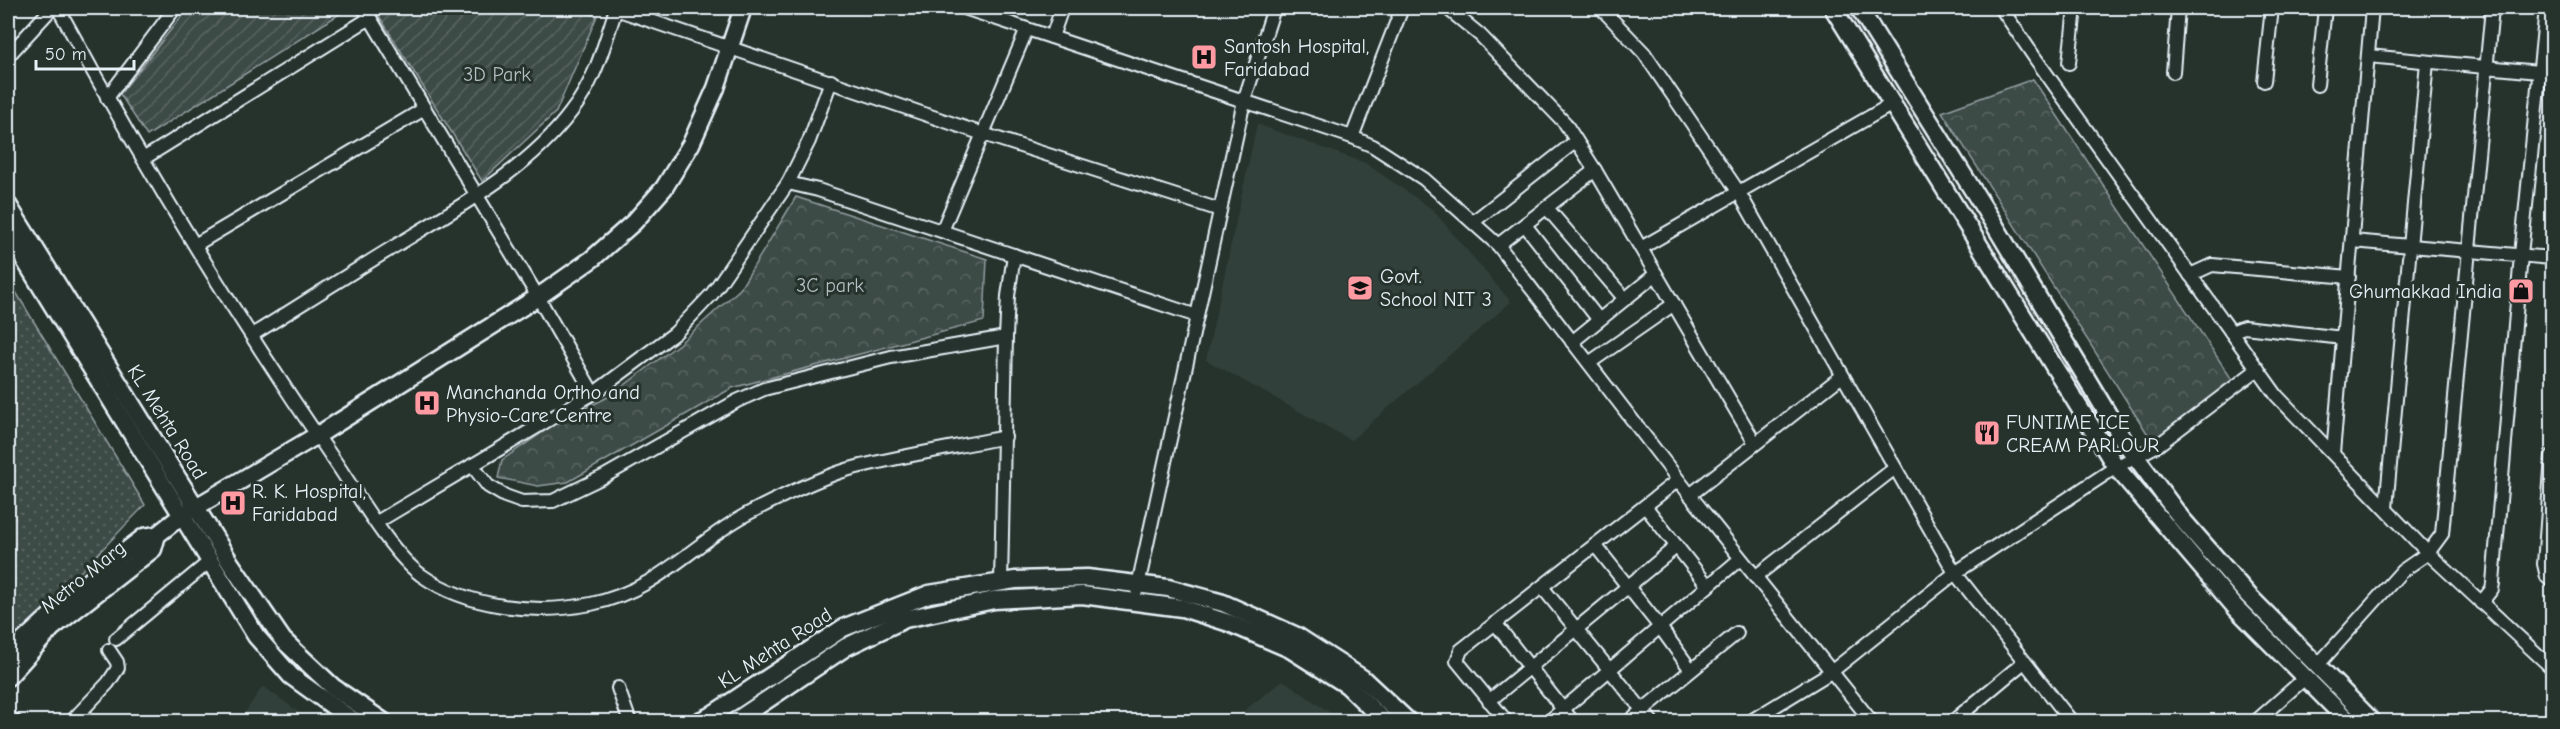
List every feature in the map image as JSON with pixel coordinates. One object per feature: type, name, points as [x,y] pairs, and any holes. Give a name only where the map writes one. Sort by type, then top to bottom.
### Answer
[{"type":"street","points":[[8,56],[52,8]]},
{"type":"street","points":[[58,8],[142,159],[317,436],[397,553],[409,565],[445,588],[470,597],[524,608],[544,609],[581,605],[619,596],[667,572],[736,520],[839,473],[1005,437]]},
{"type":"street","points":[[107,98],[175,8]]},
{"type":"street","points":[[252,335],[476,196],[535,152],[572,112],[596,69],[614,8],[983,134],[1220,210]]},
{"type":"street","name":"Metro Marg","points":[[8,658],[70,597],[144,537],[157,535],[188,511],[317,436],[538,297],[592,259],[634,222],[664,188],[691,144],[717,88],[743,8]]},
{"type":"street","points":[[964,8],[1352,137],[1373,146],[1424,179],[1498,245],[1678,480],[1872,722]]},
{"type":"street","points":[[1052,37],[1062,8]]},
{"type":"street","points":[[1134,602],[1244,101],[1274,8]]},
{"type":"street","points":[[1352,137],[1402,8]]},
{"type":"street","points":[[1448,8],[1480,34],[1565,123],[1595,170],[1755,443]]},
{"type":"street","points":[[1601,8],[1644,53],[1738,191],[1955,573],[2072,722]]},
{"type":"street","points":[[1833,8],[1894,103],[2116,467],[2236,608],[2349,722]]},
{"type":"street","points":[[1859,8],[2134,456],[2181,518],[2250,596],[2373,722]]},
{"type":"street","points":[[2001,8],[2277,396],[2428,553],[2553,668]]},
{"type":"street","points":[[2069,63],[2074,8]]},
{"type":"street","points":[[2173,72],[2178,8]]},
{"type":"street","points":[[2264,81],[2272,8]]},
{"type":"street","points":[[2317,85],[2325,8]]},
{"type":"street","points":[[2333,453],[2373,8]]},
{"type":"street","points":[[2318,666],[2402,571],[2428,553],[2439,540],[2445,523],[2468,251],[2492,8]]},
{"type":"street","points":[[2481,603],[2492,589],[2493,583],[2521,255],[2546,8]]},
{"type":"street","points":[[142,159],[367,13],[538,297],[593,393]]},
{"type":"street","points":[[942,231],[1027,28]]},
{"type":"street","points":[[2368,56],[2539,72]]},
{"type":"street","points":[[2386,508],[2427,62]]},
{"type":"street","points":[[377,522],[593,393],[657,348],[708,298],[788,183],[809,141],[831,81]]},
{"type":"street","points":[[1641,248],[1894,103]]},
{"type":"street","points":[[195,246],[424,109]]},
{"type":"street","points":[[1473,222],[1576,141]]},
{"type":"street","points":[[1498,245],[1595,170]]},
{"type":"street","points":[[788,183],[818,190],[1197,316]]},
{"type":"street","name":"KL Mehta Road","points":[[8,205],[188,511],[209,561],[256,636],[291,676],[356,722]]},
{"type":"street","points":[[1547,208],[1625,299]]},
{"type":"street","points":[[1525,225],[1599,320]]},
{"type":"street","name":"KL Mehta Road","points":[[8,233],[188,511],[231,564],[283,640],[333,687],[384,722]]},
{"type":"street","points":[[2352,241],[2553,258]]},
{"type":"street","points":[[1001,583],[1006,337],[1008,296],[1014,255]]},
{"type":"street","points":[[2190,275],[2212,265],[2349,277]]},
{"type":"street","points":[[1572,342],[1656,274]]},
{"type":"street","points":[[1589,363],[1674,304]]},
{"type":"street","points":[[2231,332],[2244,327],[2343,338]]},
{"type":"street","points":[[472,465],[488,486],[505,496],[522,502],[553,501],[593,482],[737,401],[764,389],[891,357],[1006,337]]},
{"type":"street","points":[[1749,722],[1831,672],[1955,573],[2116,467],[2158,445],[2258,369]]},
{"type":"street","points":[[1690,495],[1842,376]]},
{"type":"street","points":[[2553,456],[2544,564],[2547,577],[2553,581]]},
{"type":"street","points":[[1755,577],[1895,468]]},
{"type":"street","points":[[1507,722],[1456,661],[1461,650],[1678,480]]},
{"type":"street","points":[[1645,506],[1708,586]]},
{"type":"street","name":"Metro Marg","points":[[8,677],[52,628],[153,549],[157,535]]},
{"type":"street","points":[[1595,545],[1629,586],[1691,670]]},
{"type":"street","points":[[1489,701],[1677,546]]},
{"type":"street","points":[[1548,722],[1740,559]]},
{"type":"street","points":[[116,639],[209,561]]},
{"type":"street","name":"KL Mehta Road","points":[[697,722],[710,716],[843,628],[929,594],[1001,583],[1087,578],[1168,588],[1222,603],[1297,636],[1362,678],[1409,722]]},
{"type":"street","points":[[1542,587],[1652,722]]},
{"type":"street","name":"KL Mehta Road","points":[[734,722],[846,647],[905,619],[994,600],[1082,595],[1182,608],[1229,623],[1290,649],[1347,685],[1385,722]]},
{"type":"street","points":[[1495,623],[1573,722]]},
{"type":"street","points":[[1628,722],[1737,633]]},
{"type":"street","points":[[71,722],[108,683],[118,668],[109,650]]},
{"type":"street","points":[[1952,722],[2024,662]]},
{"type":"street","points":[[2255,722],[2305,678]]},
{"type":"street","points":[[618,688],[630,722]]},
{"type":"street","points":[[8,716],[16,722]]},
{"type":"shaded area","name":"Govt. School NIT 3","points":[[1257,124],[1365,163],[1432,209],[1511,302],[1351,440],[1206,360]]},
{"type":"shaded area","points":[[1283,680],[1342,721],[1231,721]]},
{"type":"shaded area","points":[[263,686],[311,721],[239,721]]},
{"type":"green space","points":[[188,8],[349,8],[147,136],[120,94]]},
{"type":"green space","name":"3D Park","points":[[374,8],[571,8],[597,16],[556,112],[482,181]]},
{"type":"green space","points":[[2033,79],[2235,384],[2154,444],[1942,112]]},
{"type":"green space","name":"3C park","points":[[796,197],[987,259],[984,321],[732,388],[568,482],[538,486],[498,478],[502,460],[558,422],[610,396],[679,344],[740,289]]},
{"type":"green space","points":[[8,279],[145,505],[8,647]]},
{"type":"place","name":"Santosh Hospital, Faridabad","points":[[1204,57]]},
{"type":"place","name":"Govt. School NIT 3","points":[[1360,288]]},
{"type":"place","name":"Ghumakkad India","points":[[2521,291]]},
{"type":"place","name":"Manchanda Ortho and Physio-Care Centre","points":[[427,403]]},
{"type":"place","name":"FUNTIME ICE CREAM PARLOUR","points":[[1987,433]]},
{"type":"place","name":"R. K. Hospital, Faridabad","points":[[233,503]]}]
